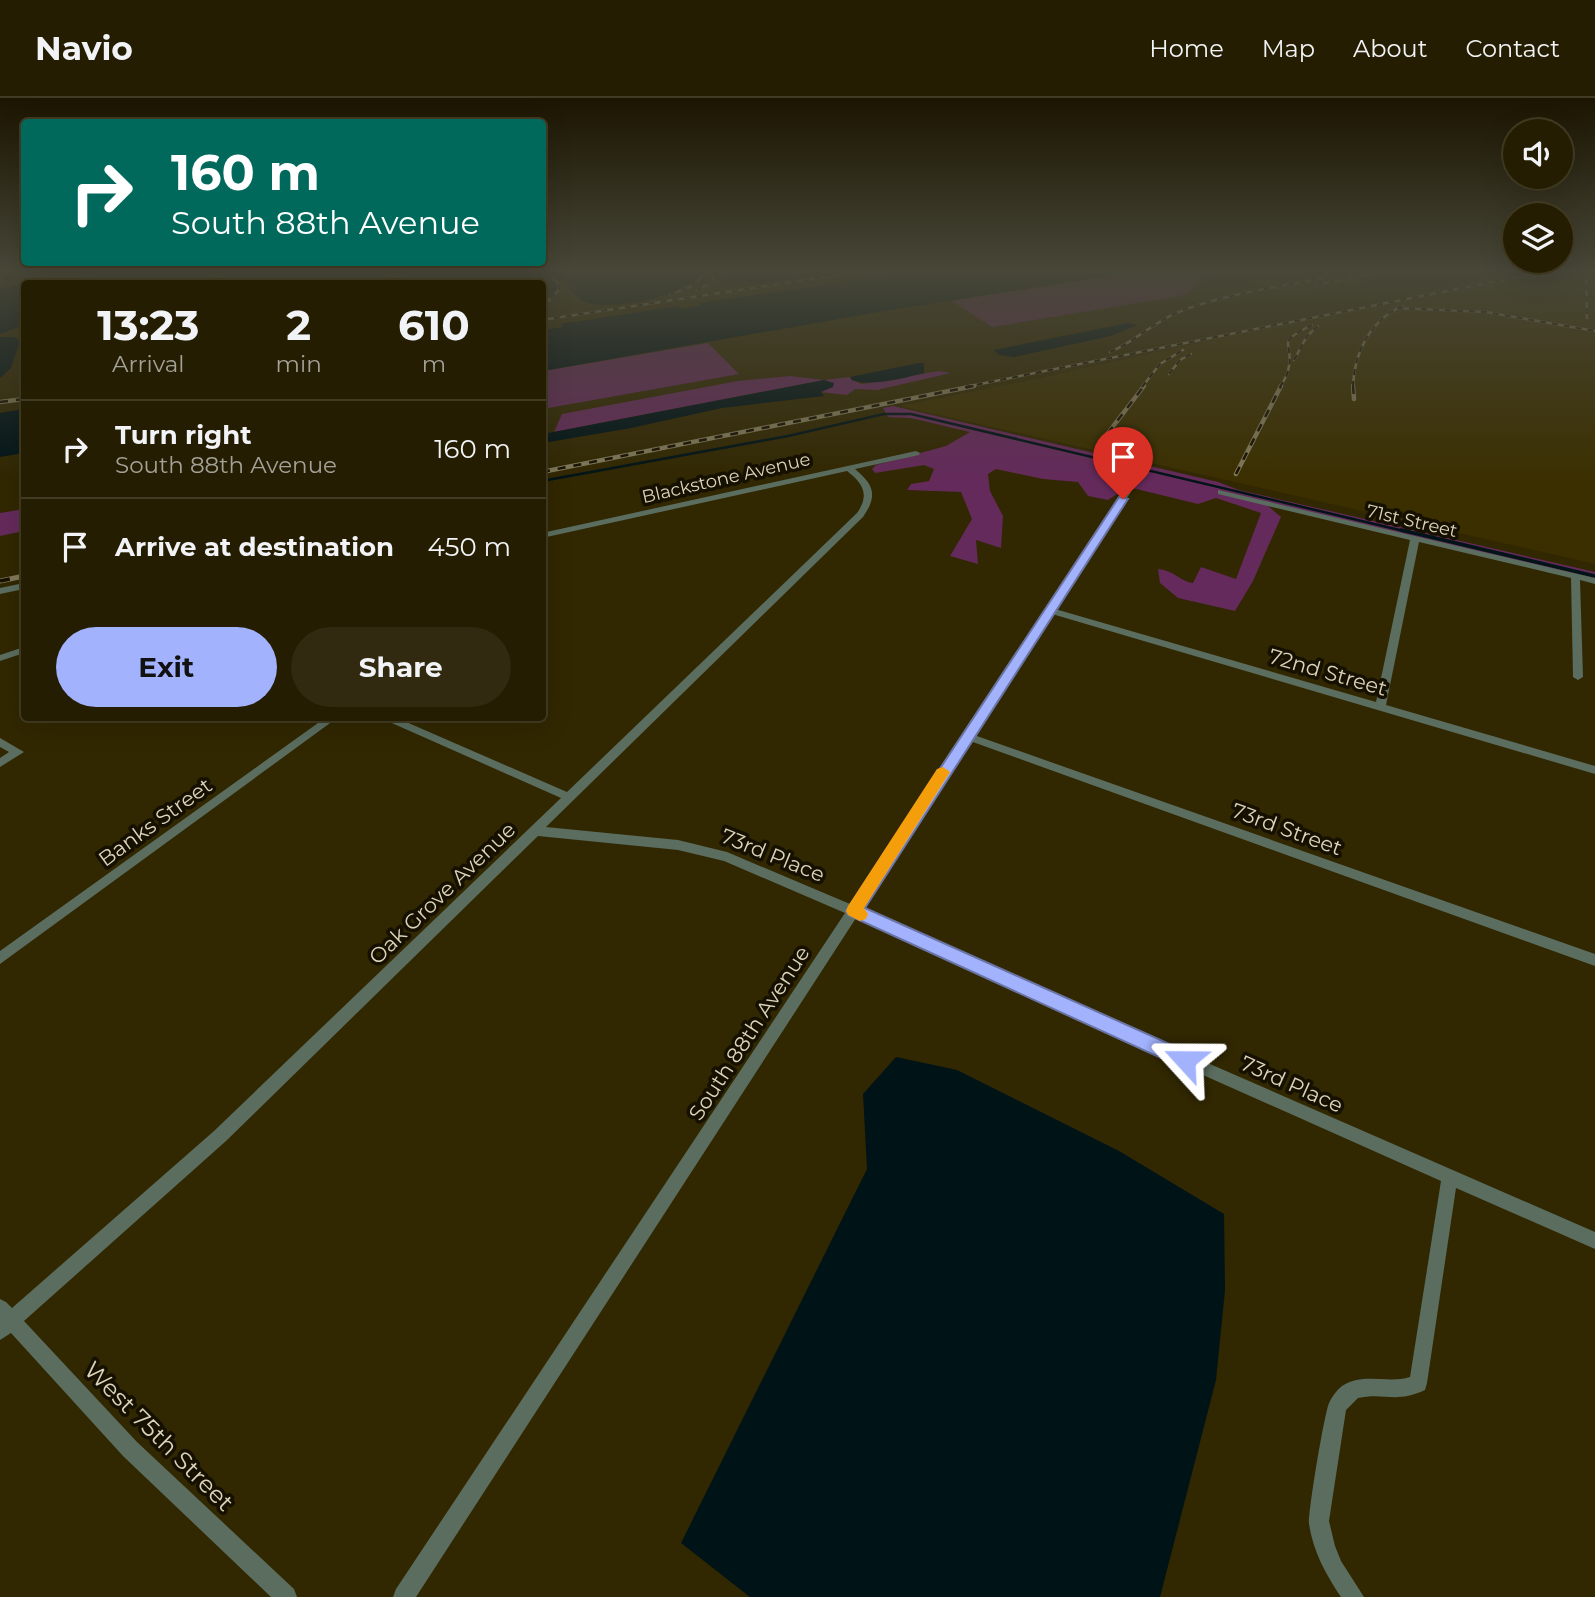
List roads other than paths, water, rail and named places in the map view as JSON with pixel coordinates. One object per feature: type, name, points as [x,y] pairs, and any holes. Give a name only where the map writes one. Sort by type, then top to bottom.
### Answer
[{"type":"street","name":"Blackstone Avenue","points":[[546,535],[916,453]]},
{"type":"street","name":"Oak Grove Avenue","points":[[4,1320],[220,1136],[864,510],[870,497],[868,486],[849,468]]},
{"type":"street","name":"South 88th Avenue","points":[[404,1597],[1127,492]]},
{"type":"street","name":"71st Street","points":[[1221,492],[1595,581]]},
{"type":"street","points":[[1380,707],[1415,538]]},
{"type":"street","points":[[1576,577],[1578,677]]},
{"type":"street","points":[[0,591],[21,587]]},
{"type":"street","name":"72nd Street","points":[[1051,611],[1595,770]]},
{"type":"street","points":[[0,658],[21,651]]},
{"type":"street","name":"Banks Street","points":[[0,958],[328,721]]},
{"type":"street","points":[[396,721],[569,797]]},
{"type":"street","name":"73rd Street","points":[[966,736],[1595,960]]},
{"type":"street","points":[[0,742],[18,752],[0,763]]},
{"type":"street","name":"73rd Place","points":[[536,831],[705,850],[854,911],[1595,1241]]},
{"type":"street","points":[[1353,1597],[1334,1568],[1325,1547],[1319,1521],[1337,1406],[1347,1394],[1360,1388],[1410,1388],[1418,1383],[1450,1177]]},
{"type":"street","name":"West 75th Street","points":[[4,1320],[130,1449],[286,1597]]},
{"type":"waterway","points":[[546,480],[788,436],[884,414],[911,414],[1408,532]]},
{"type":"waterway","points":[[1401,530],[1595,576]]},
{"type":"railway","points":[[1110,352],[1129,342]]},
{"type":"railway","points":[[965,387],[1191,342]]},
{"type":"railway","points":[[1280,387],[1290,361],[1289,342]]},
{"type":"railway","points":[[1294,360],[1304,342]]},
{"type":"railway","points":[[1353,386],[1357,362],[1365,342]]},
{"type":"railway","points":[[1142,387],[1160,364],[1183,350]]},
{"type":"railway","points":[[1169,374],[1180,360],[1191,354]]},
{"type":"railway","points":[[546,471],[974,386]]},
{"type":"railway","points":[[1098,446],[1144,386]]},
{"type":"railway","points":[[1236,474],[1281,386]]},
{"type":"railway","points":[[1353,386],[1354,399]]},
{"type":"railway","points":[[0,402],[21,399]]},
{"type":"railway","points":[[0,581],[21,577]]}]
